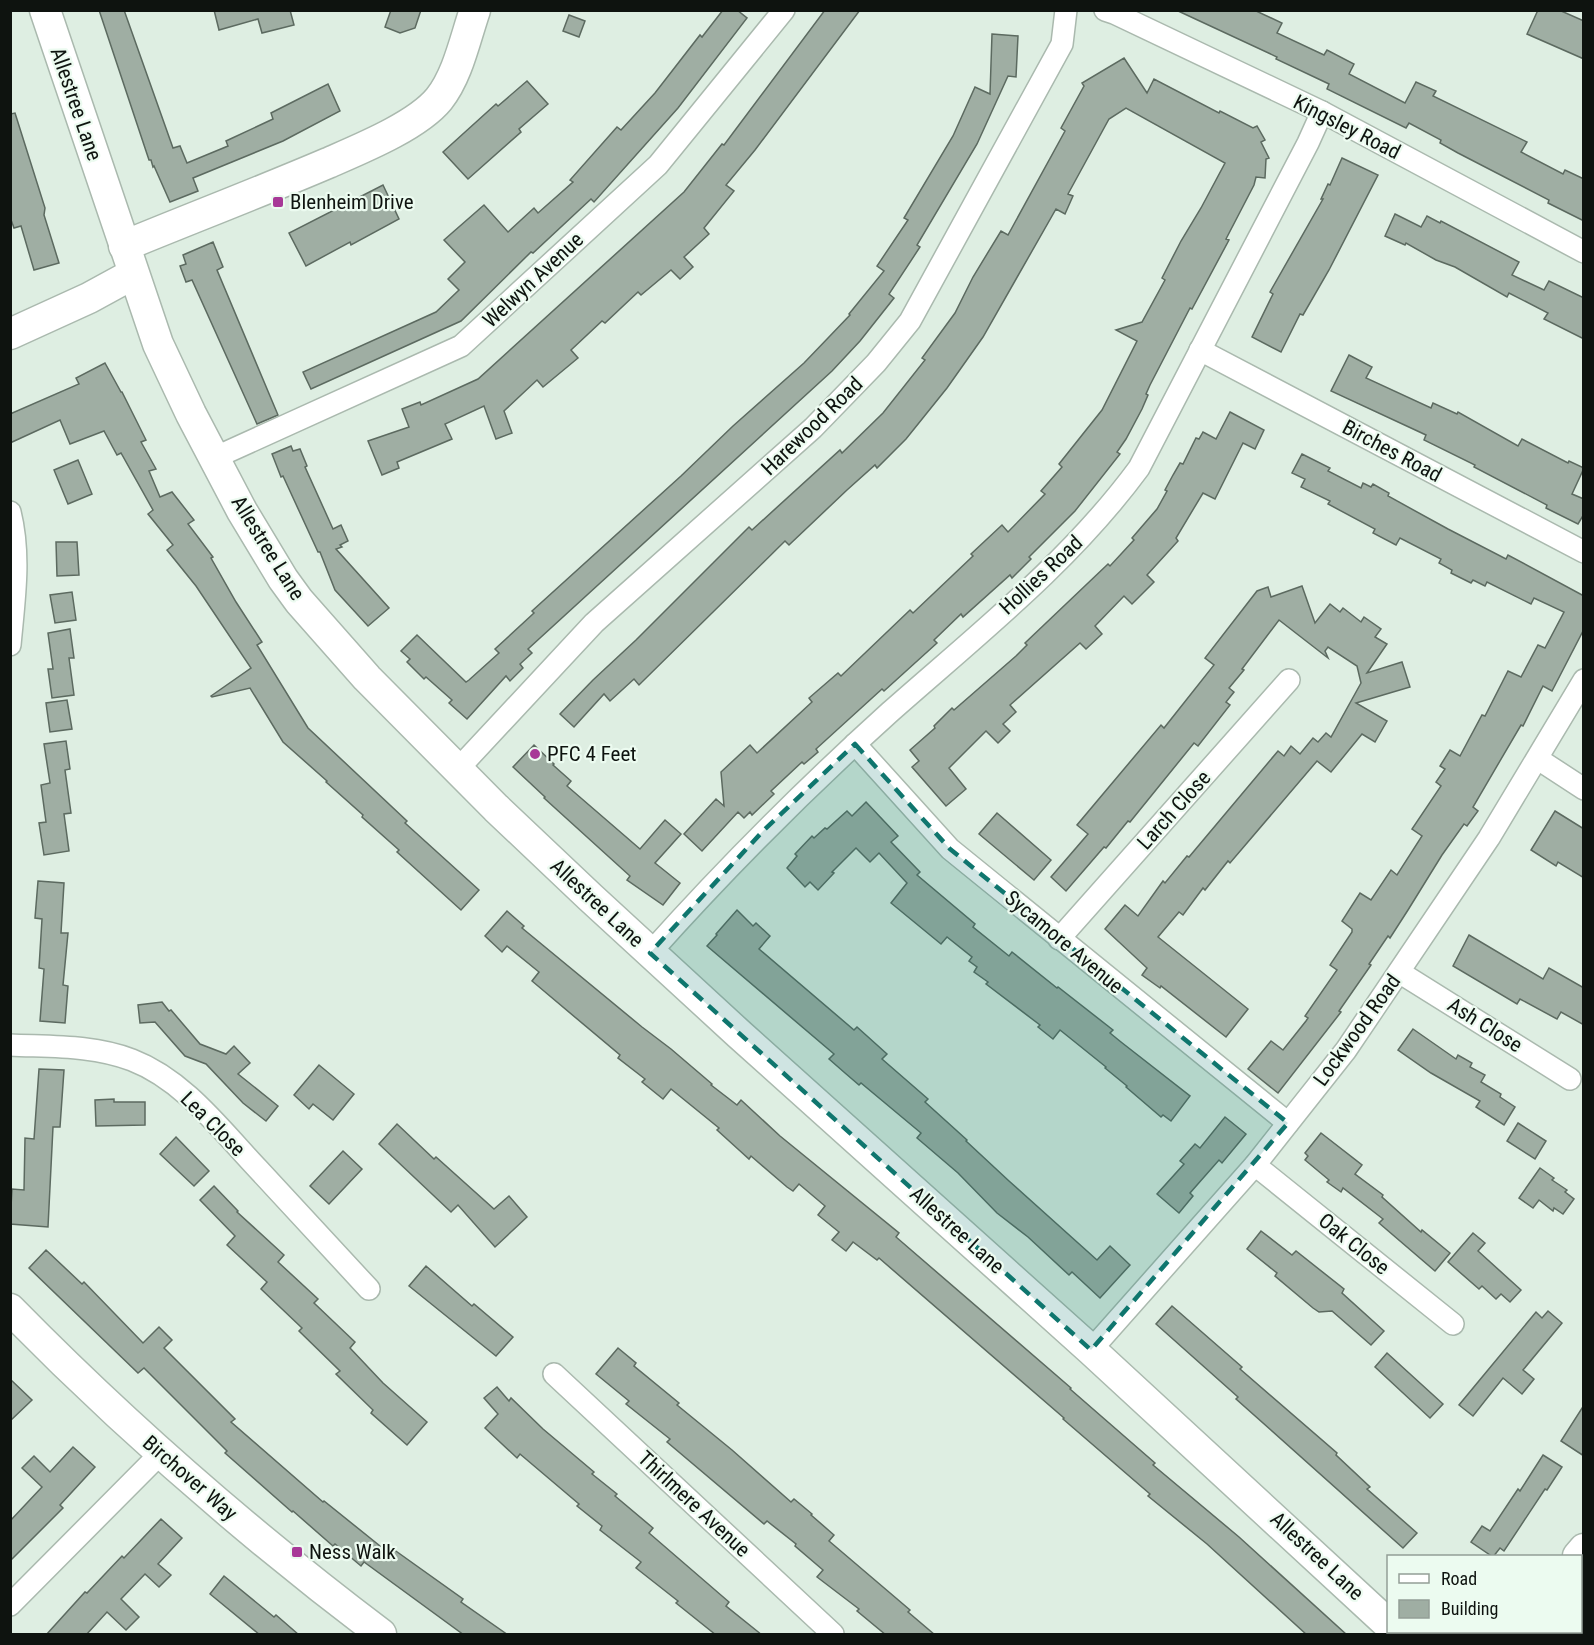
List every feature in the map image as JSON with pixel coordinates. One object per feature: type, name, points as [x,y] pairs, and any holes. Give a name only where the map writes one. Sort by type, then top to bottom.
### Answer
[{"type":"street","name":"Allestree Lane","points":[[45,10],[158,344],[190,414],[248,520],[283,579],[299,601],[367,678],[496,808],[650,953],[1091,1350],[1387,1622]]},
{"type":"street","points":[[124,246],[360,149],[417,117],[437,101],[447,88],[475,10]]},
{"type":"street","name":"Welwyn Avenue","points":[[214,458],[461,346],[658,165],[784,10]]},
{"type":"street","name":"Harewood Road","points":[[458,769],[594,623],[813,428],[876,363],[910,321],[1062,44],[1066,10]]},
{"type":"street","name":"Kingsley Road","points":[[1106,10],[1322,112],[1584,252]]},
{"type":"street","name":"Hollies Road","points":[[650,953],[763,831],[855,744],[1038,580],[1088,531],[1117,498],[1139,468],[1322,112]]},
{"type":"street","points":[[10,334],[88,298],[133,274]]},
{"type":"street","name":"Birches Road","points":[[1200,350],[1584,552]]},
{"type":"street","points":[[10,512],[16,534],[10,645]]},
{"type":"street","name":"Larch Close","points":[[1059,939],[1289,680]]},
{"type":"street","name":"Lockwood Road","points":[[1091,1350],[1255,1165],[1346,1050],[1489,838],[1584,680]]},
{"type":"street","name":"Sycamore Avenue","points":[[855,744],[950,849],[1288,1123]]},
{"type":"street","points":[[1538,759],[1584,789]]},
{"type":"street","name":"Ash Close","points":[[1399,972],[1570,1079]]},
{"type":"street","name":"Lea Close","points":[[10,1045],[78,1048],[106,1053],[133,1060],[165,1078],[218,1125],[369,1289]]},
{"type":"street","name":"Oak Close","points":[[1255,1165],[1453,1323]]},
{"type":"street","name":"Birchover Way","points":[[10,1309],[104,1402],[161,1453],[305,1577],[381,1635]]},
{"type":"street","name":"Thirlmere Avenue","points":[[554,1374],[833,1635]]},
{"type":"street","points":[[10,1605],[161,1453]]},
{"type":"highlighted area","points":[[855,744],[950,849],[1288,1123],[1091,1350],[650,953],[763,831]]},
{"type":"building","points":[[99,10],[124,10],[173,148],[180,146],[187,163],[228,146],[226,141],[273,119],[271,113],[328,84],[340,111],[283,141],[193,178],[198,191],[170,202],[149,160]]},
{"type":"building","points":[[214,10],[290,10],[294,25],[262,33],[258,19],[219,30]]},
{"type":"building","points":[[391,10],[421,10],[415,28],[400,33],[385,27]]},
{"type":"building","points":[[723,10],[737,10],[747,18],[678,108],[594,202],[591,199],[533,253],[531,252],[461,321],[311,389],[303,372],[436,312],[459,290],[448,279],[465,262],[444,240],[484,205],[508,232],[534,208],[538,213],[573,182],[570,180],[617,127],[621,130],[655,93],[700,35],[702,37]]},
{"type":"building","points":[[825,10],[860,10],[726,185],[734,191],[704,228],[709,234],[684,257],[693,267],[680,279],[671,270],[641,295],[638,292],[605,323],[602,321],[571,350],[578,358],[543,387],[537,380],[504,411],[512,433],[496,439],[484,406],[445,424],[452,439],[397,462],[399,468],[382,475],[368,441],[409,427],[402,409],[420,402],[421,405],[478,379],[684,192],[722,144],[724,145]]},
{"type":"building","points":[[1176,10],[1254,10],[1282,23],[1277,33],[1324,55],[1327,50],[1354,64],[1349,74],[1405,103],[1416,82],[1436,91],[1433,96],[1527,142],[1521,152],[1563,174],[1565,170],[1584,179],[1584,221],[1440,143],[1441,140],[1409,123],[1406,128],[1327,89],[1329,84],[1276,59],[1277,57]]},
{"type":"building","points":[[1538,10],[1559,10],[1584,21],[1584,59],[1527,34]]},
{"type":"building","points":[[569,15],[585,21],[579,37],[563,31]]},
{"type":"building","points":[[992,34],[1018,36],[1016,77],[1008,76],[977,144],[917,245],[920,247],[889,294],[894,298],[860,341],[832,371],[528,649],[532,653],[520,664],[523,668],[510,681],[506,676],[467,719],[449,703],[452,700],[426,677],[424,679],[407,662],[410,659],[401,651],[417,635],[466,682],[469,680],[499,653],[495,649],[534,613],[532,611],[804,363],[828,338],[850,315],[884,271],[877,266],[908,220],[904,218],[953,136],[975,87],[990,94]]},
{"type":"building","points":[[1124,58],[1147,93],[1154,79],[1219,113],[1220,111],[1253,128],[1257,126],[1265,140],[1261,142],[1269,158],[1266,159],[1265,178],[1256,177],[1226,239],[1229,240],[1192,309],[1190,308],[1150,385],[1142,409],[1117,452],[1120,454],[1075,511],[1029,557],[1031,559],[1012,578],[1010,575],[963,617],[961,614],[934,640],[937,643],[816,749],[818,752],[804,764],[802,762],[771,791],[774,794],[752,815],[750,812],[744,818],[738,812],[702,851],[684,834],[716,799],[724,806],[721,772],[750,745],[757,753],[812,702],[809,698],[838,673],[841,676],[910,610],[913,613],[1002,525],[1008,532],[1045,494],[1041,491],[1062,467],[1059,464],[1102,410],[1137,341],[1116,330],[1142,322],[1165,280],[1162,278],[1181,241],[1225,163],[1126,108],[1109,119],[1068,194],[1073,196],[1065,214],[1056,209],[983,337],[947,388],[906,439],[877,468],[875,465],[789,545],[785,541],[639,685],[634,679],[610,701],[604,694],[574,727],[560,714],[749,527],[752,530],[840,450],[842,453],[883,413],[925,360],[922,358],[955,313],[973,277],[1001,231],[1008,235],[1065,131],[1061,128],[1084,86],[1082,83]]},
{"type":"building","points":[[527,81],[548,104],[519,129],[521,132],[468,179],[443,152],[496,104],[498,106]]},
{"type":"building","points":[[15,113],[45,208],[44,215],[59,263],[34,270],[21,226],[14,228],[10,217],[10,114]]},
{"type":"building","points":[[1342,158],[1378,175],[1329,270],[1303,315],[1300,314],[1281,352],[1252,337],[1273,294],[1270,292],[1323,199],[1321,199]]},
{"type":"building","points":[[383,185],[399,219],[306,266],[289,233]]},
{"type":"building","points":[[1395,214],[1421,227],[1427,216],[1440,223],[1441,221],[1519,262],[1512,275],[1544,290],[1549,281],[1584,298],[1584,339],[1544,319],[1548,313],[1509,293],[1507,297],[1455,267],[1436,260],[1406,243],[1405,245],[1385,236]]},
{"type":"building","points":[[213,242],[223,267],[217,270],[278,415],[257,424],[192,280],[186,282],[180,266],[186,264],[183,255]]},
{"type":"building","points":[[1349,355],[1372,367],[1366,378],[1431,408],[1433,403],[1457,414],[1458,412],[1518,446],[1522,439],[1568,463],[1569,461],[1584,468],[1572,494],[1584,499],[1584,514],[1578,524],[1474,467],[1475,465],[1424,440],[1426,435],[1331,391]]},
{"type":"building","points":[[105,363],[146,440],[141,442],[156,469],[149,471],[160,497],[172,492],[194,520],[188,524],[213,557],[211,558],[236,602],[262,642],[257,645],[308,728],[407,821],[405,823],[479,890],[461,910],[397,852],[399,850],[327,781],[283,742],[250,688],[211,696],[251,668],[196,586],[167,550],[173,545],[148,514],[153,510],[121,453],[117,455],[104,431],[70,444],[60,420],[10,443],[10,414],[79,384],[76,378]]},
{"type":"building","points":[[1230,412],[1264,430],[1255,449],[1243,443],[1215,499],[1203,493],[1176,538],[1178,541],[1147,575],[1154,582],[1132,604],[1124,596],[1095,626],[1102,634],[1086,649],[1080,643],[1010,705],[1016,712],[1003,724],[1010,731],[998,743],[986,731],[949,768],[966,789],[946,806],[912,767],[919,761],[910,750],[935,728],[934,726],[952,708],[954,710],[1016,656],[1027,645],[1025,643],[1108,564],[1110,566],[1134,540],[1132,538],[1157,509],[1173,475],[1180,463],[1183,464],[1196,438],[1199,439],[1203,432],[1216,439]]},
{"type":"building","points":[[291,446],[293,451],[300,449],[307,466],[305,467],[333,529],[341,525],[348,541],[336,549],[389,608],[368,626],[335,590],[320,552],[283,476],[281,477],[272,454]]},
{"type":"building","points":[[1302,454],[1330,468],[1328,471],[1361,488],[1363,483],[1371,487],[1373,484],[1389,493],[1388,496],[1448,529],[1506,559],[1508,555],[1584,596],[1584,629],[1552,691],[1543,686],[1523,726],[1521,725],[1473,807],[1478,811],[1467,826],[1464,824],[1442,855],[1390,938],[1388,936],[1369,964],[1371,965],[1339,1011],[1341,1012],[1278,1093],[1248,1069],[1271,1041],[1283,1050],[1306,1021],[1308,1018],[1305,1016],[1337,970],[1330,965],[1352,932],[1352,929],[1342,921],[1360,893],[1371,900],[1391,870],[1397,875],[1422,836],[1412,829],[1441,786],[1436,782],[1445,769],[1440,766],[1450,750],[1460,756],[1482,715],[1485,716],[1508,671],[1521,677],[1538,645],[1545,648],[1564,612],[1534,598],[1531,604],[1487,582],[1485,586],[1473,580],[1471,583],[1451,573],[1452,570],[1439,563],[1441,559],[1400,538],[1396,545],[1373,533],[1375,529],[1328,504],[1330,501],[1301,487],[1305,479],[1292,473]]},
{"type":"building","points":[[78,460],[92,494],[68,504],[54,470]]},
{"type":"building","points":[[56,542],[77,542],[79,575],[57,576]]},
{"type":"building","points":[[1302,586],[1315,623],[1330,604],[1340,612],[1343,608],[1361,622],[1364,617],[1381,629],[1375,637],[1387,644],[1367,673],[1402,662],[1410,687],[1356,703],[1387,721],[1375,742],[1362,734],[1331,772],[1317,761],[1230,863],[1228,861],[1205,890],[1203,888],[1183,915],[1179,912],[1158,937],[1248,1009],[1226,1037],[1161,986],[1160,988],[1142,975],[1147,968],[1105,929],[1125,905],[1138,916],[1163,881],[1165,883],[1187,856],[1189,857],[1278,751],[1284,756],[1291,746],[1300,754],[1313,738],[1318,742],[1326,733],[1331,737],[1361,683],[1357,666],[1328,647],[1325,651],[1328,658],[1279,620],[1229,688],[1234,692],[1226,702],[1230,705],[1198,746],[1194,743],[1130,822],[1128,821],[1066,891],[1051,877],[1088,834],[1077,825],[1161,725],[1164,728],[1214,665],[1205,658],[1257,591],[1268,587],[1271,597]]},
{"type":"building","points":[[72,592],[76,620],[55,623],[50,595]]},
{"type":"building","points":[[70,629],[74,658],[69,658],[74,695],[52,698],[48,669],[53,669],[48,633]]},
{"type":"building","points":[[67,700],[72,729],[50,732],[46,703]]},
{"type":"building","points":[[66,741],[70,769],[65,770],[71,813],[64,814],[69,851],[44,855],[39,823],[46,822],[41,785],[50,783],[44,744]]},
{"type":"building","points":[[534,745],[571,781],[567,786],[640,849],[665,820],[681,834],[655,863],[680,883],[663,905],[627,880],[630,876],[513,767]]},
{"type":"building","points":[[866,802],[898,836],[891,842],[920,872],[917,875],[975,924],[973,927],[1009,956],[1012,952],[1058,987],[1113,1030],[1110,1033],[1190,1096],[1171,1121],[1163,1115],[1161,1117],[1106,1067],[1060,1030],[1053,1039],[1038,1027],[1040,1025],[986,984],[988,982],[974,972],[977,967],[969,961],[972,957],[947,937],[941,944],[891,903],[907,883],[879,853],[870,862],[856,848],[818,890],[810,882],[805,887],[787,868],[797,856],[795,854],[812,836],[814,838],[825,828],[827,829],[847,811],[852,816]]},
{"type":"building","points":[[1555,811],[1584,829],[1584,878],[1558,862],[1556,866],[1531,850]]},
{"type":"building","points":[[997,813],[1051,860],[1034,880],[979,834]]},
{"type":"building","points":[[38,881],[64,883],[61,933],[68,933],[63,985],[68,986],[65,1023],[40,1021],[44,969],[39,968],[42,919],[35,918]]},
{"type":"building","points":[[737,910],[753,926],[756,923],[770,936],[759,949],[854,1030],[857,1027],[887,1054],[882,1059],[928,1099],[925,1102],[1009,1181],[1097,1260],[1110,1246],[1130,1265],[1100,1298],[1072,1272],[1069,1275],[1028,1237],[997,1213],[958,1173],[917,1138],[921,1133],[861,1083],[859,1085],[845,1073],[829,1059],[834,1054],[707,946]]},
{"type":"building","points":[[507,911],[524,926],[522,928],[671,1049],[711,1085],[737,1105],[741,1100],[780,1136],[899,1233],[896,1237],[1071,1388],[1155,1463],[1153,1465],[1239,1537],[1347,1635],[1307,1635],[1207,1544],[1148,1496],[1150,1494],[1064,1418],[879,1258],[877,1260],[853,1242],[846,1251],[832,1240],[839,1232],[818,1215],[825,1206],[799,1184],[793,1191],[751,1156],[749,1159],[717,1130],[719,1128],[671,1089],[663,1099],[642,1082],[645,1079],[618,1058],[620,1055],[532,981],[539,972],[507,946],[502,952],[485,936]]},
{"type":"building","points":[[1469,935],[1543,979],[1549,968],[1584,988],[1584,1025],[1561,1012],[1557,1019],[1520,999],[1517,1004],[1453,966]]},
{"type":"building","points":[[162,1002],[200,1044],[226,1054],[234,1046],[250,1063],[238,1074],[278,1106],[266,1121],[243,1103],[206,1064],[185,1056],[155,1022],[140,1023],[138,1005]]},
{"type":"building","points":[[1413,1029],[1456,1059],[1458,1055],[1472,1063],[1470,1067],[1485,1075],[1481,1082],[1501,1094],[1500,1097],[1515,1107],[1504,1125],[1476,1107],[1480,1101],[1431,1073],[1398,1050]]},
{"type":"building","points":[[319,1065],[354,1094],[333,1120],[313,1104],[309,1109],[294,1095]]},
{"type":"building","points":[[39,1069],[64,1070],[60,1127],[53,1127],[48,1227],[10,1224],[12,1189],[24,1190],[25,1138],[34,1139]]},
{"type":"building","points":[[114,1099],[114,1102],[145,1102],[145,1125],[96,1126],[95,1100]]},
{"type":"building","points":[[1225,1117],[1246,1134],[1222,1163],[1219,1160],[1190,1193],[1193,1196],[1179,1213],[1157,1194],[1184,1164],[1180,1161],[1195,1144],[1200,1148]]},
{"type":"building","points":[[1518,1123],[1546,1141],[1535,1159],[1507,1141]]},
{"type":"building","points":[[397,1124],[434,1159],[436,1157],[494,1209],[509,1196],[527,1217],[495,1247],[458,1205],[451,1212],[379,1144]]},
{"type":"building","points":[[1321,1133],[1362,1165],[1355,1174],[1383,1195],[1382,1197],[1421,1232],[1422,1230],[1450,1253],[1435,1271],[1379,1223],[1383,1219],[1343,1188],[1341,1192],[1327,1182],[1329,1180],[1305,1160],[1308,1156],[1305,1153]]},
{"type":"building","points":[[176,1137],[209,1171],[194,1186],[160,1154]]},
{"type":"building","points":[[343,1151],[362,1169],[329,1204],[310,1186]]},
{"type":"building","points":[[1540,1168],[1554,1178],[1552,1180],[1567,1190],[1565,1192],[1574,1199],[1563,1214],[1554,1208],[1553,1211],[1539,1200],[1533,1208],[1519,1198]]},
{"type":"building","points":[[214,1186],[237,1212],[284,1255],[278,1262],[318,1299],[314,1303],[355,1342],[350,1348],[383,1383],[427,1422],[407,1445],[371,1413],[373,1410],[336,1374],[340,1371],[299,1331],[302,1328],[261,1289],[267,1282],[227,1245],[235,1236],[200,1200]]},
{"type":"building","points":[[1261,1231],[1292,1255],[1296,1251],[1344,1289],[1342,1293],[1384,1331],[1371,1345],[1332,1311],[1319,1312],[1313,1308],[1275,1276],[1277,1273],[1247,1249]]},
{"type":"building","points":[[1473,1233],[1485,1243],[1478,1251],[1521,1290],[1510,1302],[1501,1294],[1496,1299],[1482,1286],[1479,1289],[1448,1262]]},
{"type":"building","points":[[46,1250],[82,1284],[84,1282],[143,1343],[159,1327],[172,1340],[164,1348],[235,1419],[231,1422],[323,1502],[390,1554],[393,1549],[463,1599],[461,1602],[508,1635],[464,1635],[364,1562],[361,1566],[335,1544],[333,1546],[292,1512],[225,1453],[227,1451],[144,1368],[138,1373],[29,1268]]},
{"type":"building","points":[[426,1266],[472,1306],[474,1304],[513,1337],[496,1356],[409,1286]]},
{"type":"building","points":[[1172,1306],[1242,1367],[1240,1369],[1337,1453],[1336,1455],[1370,1487],[1367,1489],[1417,1533],[1403,1548],[1236,1399],[1238,1397],[1156,1324]]},
{"type":"building","points":[[1548,1311],[1562,1323],[1523,1370],[1534,1379],[1522,1394],[1503,1378],[1473,1416],[1459,1405],[1536,1312],[1542,1318]]},
{"type":"building","points":[[618,1348],[636,1363],[634,1366],[679,1403],[677,1405],[791,1502],[794,1499],[812,1514],[834,1535],[829,1541],[910,1610],[908,1612],[935,1635],[886,1635],[857,1611],[859,1609],[817,1577],[823,1570],[795,1546],[796,1544],[767,1521],[764,1524],[667,1442],[670,1439],[626,1404],[629,1401],[596,1374]]},
{"type":"building","points":[[1387,1353],[1443,1404],[1430,1418],[1375,1367]]},
{"type":"building","points":[[10,1379],[32,1400],[10,1421]]},
{"type":"building","points":[[497,1387],[509,1401],[511,1398],[543,1429],[594,1472],[592,1474],[617,1494],[615,1496],[653,1528],[649,1533],[729,1602],[726,1606],[762,1635],[716,1635],[636,1568],[641,1562],[600,1530],[602,1526],[577,1506],[579,1504],[520,1454],[517,1458],[485,1428],[498,1414],[484,1398]]},
{"type":"building","points":[[1584,1405],[1584,1456],[1561,1441]]},
{"type":"building","points":[[73,1447],[95,1467],[60,1505],[63,1508],[10,1561],[10,1521],[42,1487],[22,1468],[34,1456],[50,1472]]},
{"type":"building","points":[[1543,1455],[1562,1467],[1504,1551],[1500,1548],[1495,1555],[1490,1555],[1471,1542],[1482,1526],[1490,1531],[1518,1489],[1520,1491]]},
{"type":"building","points":[[161,1519],[182,1538],[158,1564],[171,1575],[159,1587],[145,1574],[121,1599],[139,1617],[126,1630],[107,1612],[86,1635],[46,1635],[85,1592],[87,1593],[122,1556],[124,1558]]},
{"type":"building","points":[[224,1576],[299,1635],[260,1635],[210,1594]]},
{"type":"place","name":"Blenheim Drive","points":[[278,202]]},
{"type":"place","name":"PFC 4 Feet","points":[[535,754]]},
{"type":"place","name":"Ness Walk","points":[[297,1552]]}]
